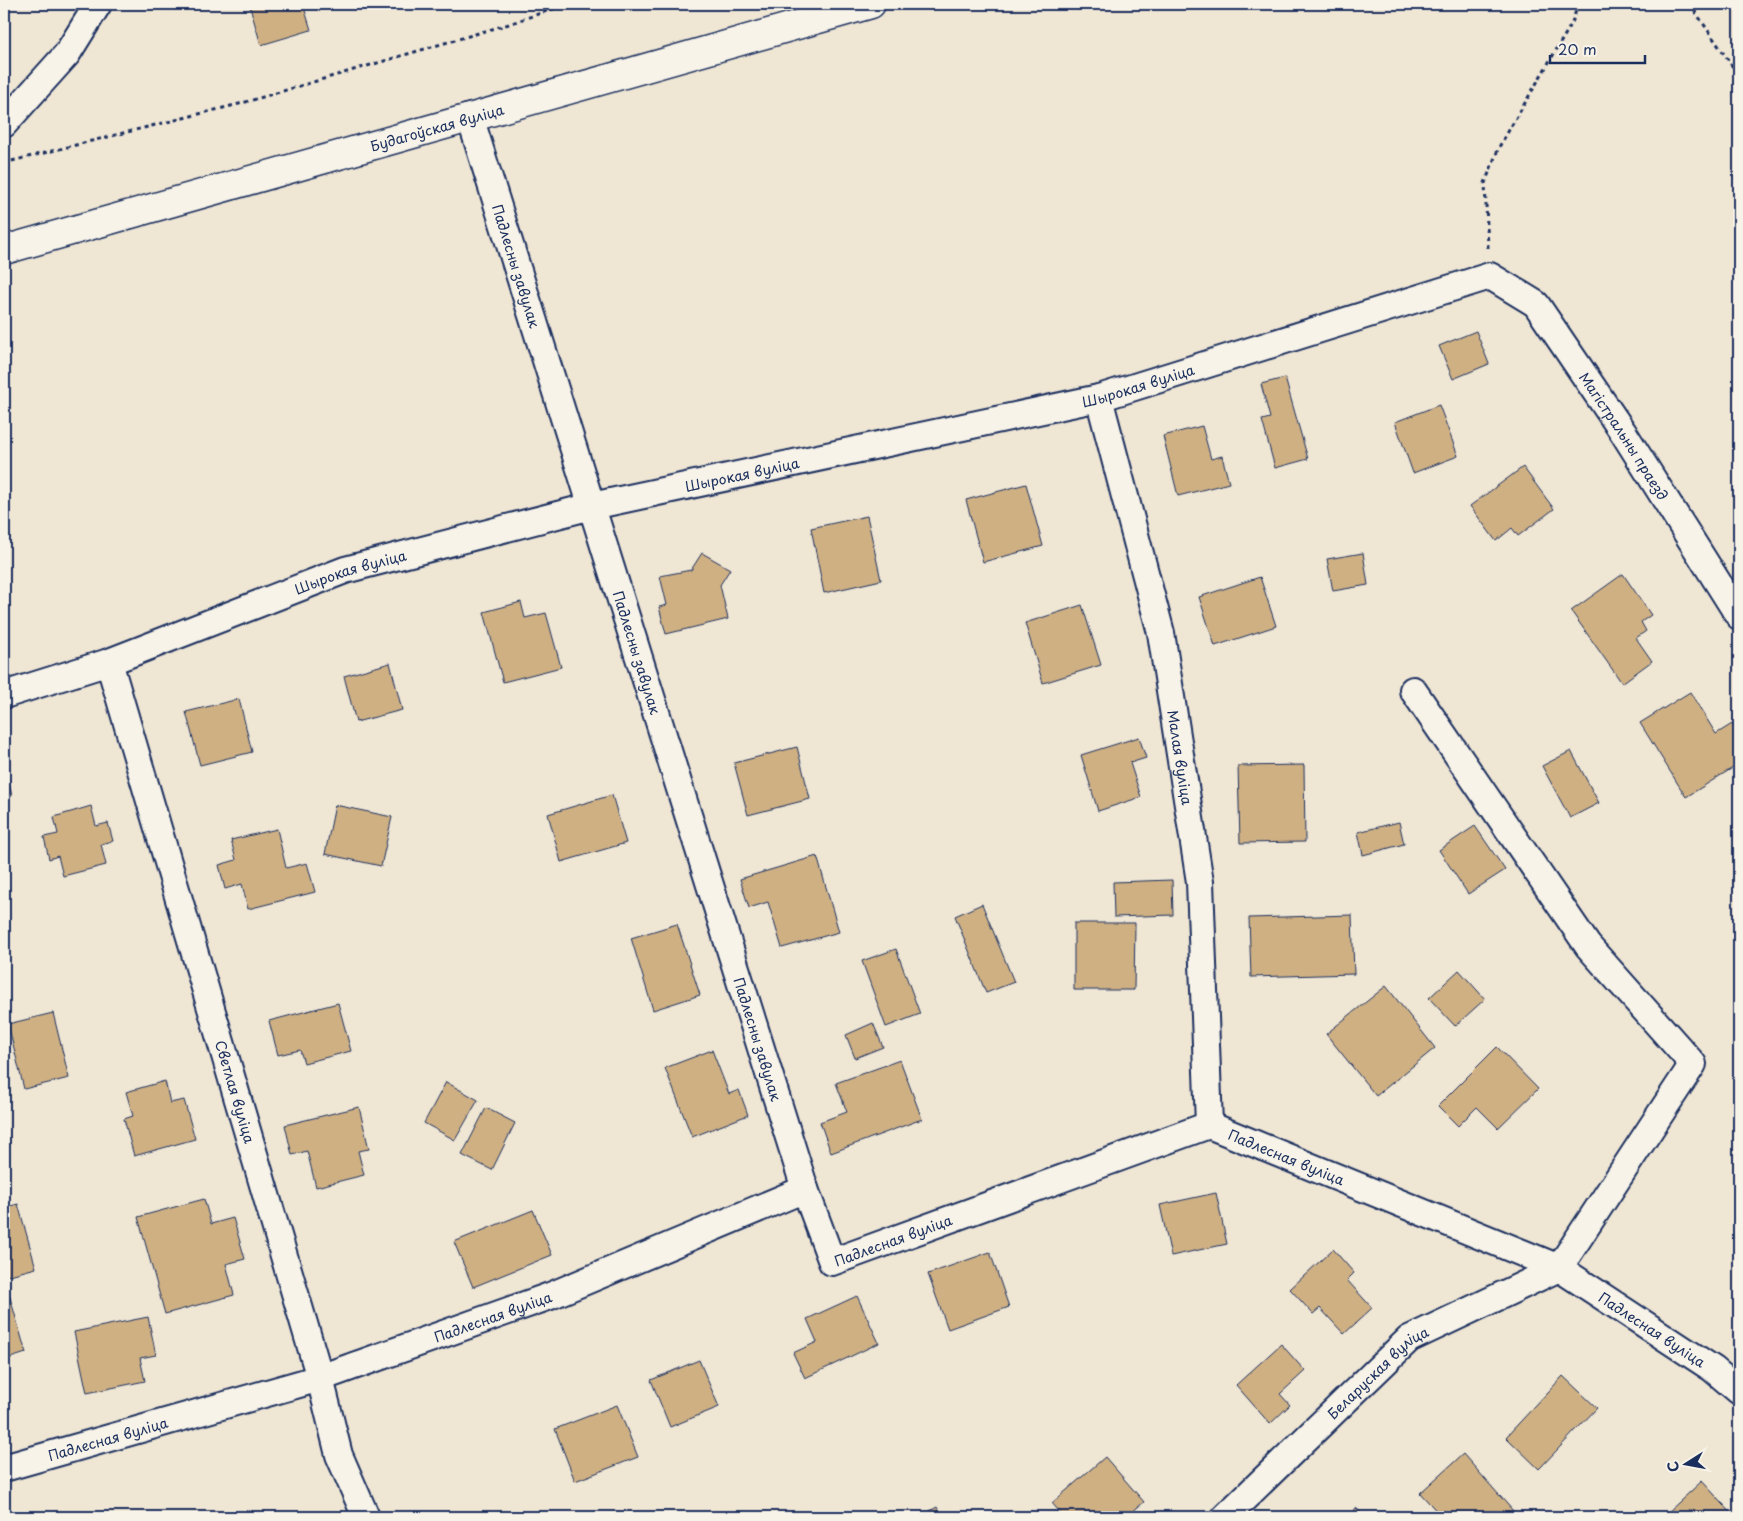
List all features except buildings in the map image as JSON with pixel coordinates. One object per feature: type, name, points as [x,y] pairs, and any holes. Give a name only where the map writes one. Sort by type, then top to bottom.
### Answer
[{"type":"street","points":[[4,124],[67,54],[98,4]]},
{"type":"street","name":"Будагоўская вуліца","points":[[4,250],[871,4]]},
{"type":"street","name":"Падлесны завулак","points":[[470,117],[805,1189]]},
{"type":"street","name":"Шырокая вуліца","points":[[4,695],[109,662],[345,570],[592,506],[1099,398],[1490,276]]},
{"type":"street","name":"Магістральны праезд","points":[[1490,276],[1536,304],[1623,432],[1739,616]]},
{"type":"street","name":"Малая вуліца","points":[[1099,398],[1161,633],[1200,882],[1209,1124]]},
{"type":"street","name":"Светлая вуліца","points":[[109,662],[320,1378],[339,1455],[366,1517]]},
{"type":"street","points":[[1413,690],[1588,946],[1693,1064],[1559,1268]]},
{"type":"street","name":"Падлесная вуліца","points":[[4,1468],[320,1378],[550,1296],[805,1189],[832,1262],[1209,1124],[1559,1268],[1714,1369],[1739,1391]]},
{"type":"street","name":"Беларуская вуліца","points":[[1225,1517],[1409,1339],[1559,1268]]},
{"type":"path","points":[[4,163],[240,104],[509,24],[567,4]]},
{"type":"path","points":[[1490,276],[1485,183],[1499,147],[1572,23],[1578,4]]},
{"type":"path","points":[[1690,4],[1739,76]]}]
